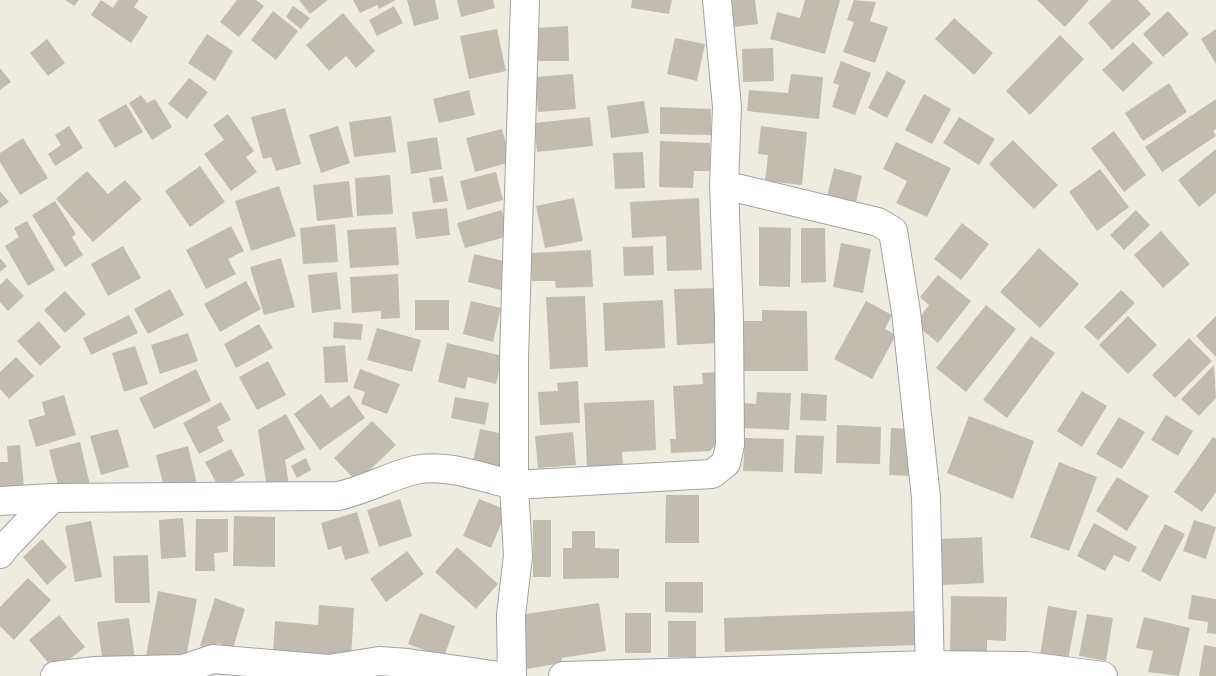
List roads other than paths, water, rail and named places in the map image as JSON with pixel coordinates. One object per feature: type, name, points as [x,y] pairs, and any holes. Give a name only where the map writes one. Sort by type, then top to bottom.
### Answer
[{"type":"street","points":[[512,676],[511,615],[518,556],[514,485],[514,356],[525,0]]},
{"type":"street","points":[[0,501],[52,498],[338,496],[361,491],[415,470],[439,468],[514,485],[712,474],[726,463],[730,445],[729,319],[724,185],[727,107],[717,0]]},
{"type":"street","points":[[724,185],[878,222],[892,231],[906,312],[926,498],[930,671]]},
{"type":"street","points":[[0,554],[52,498]]},
{"type":"street","points":[[55,676],[95,671],[183,670],[213,660],[329,669],[379,661],[408,663],[500,676]]},
{"type":"street","points":[[563,676],[930,671],[1026,666],[1103,676]]}]
